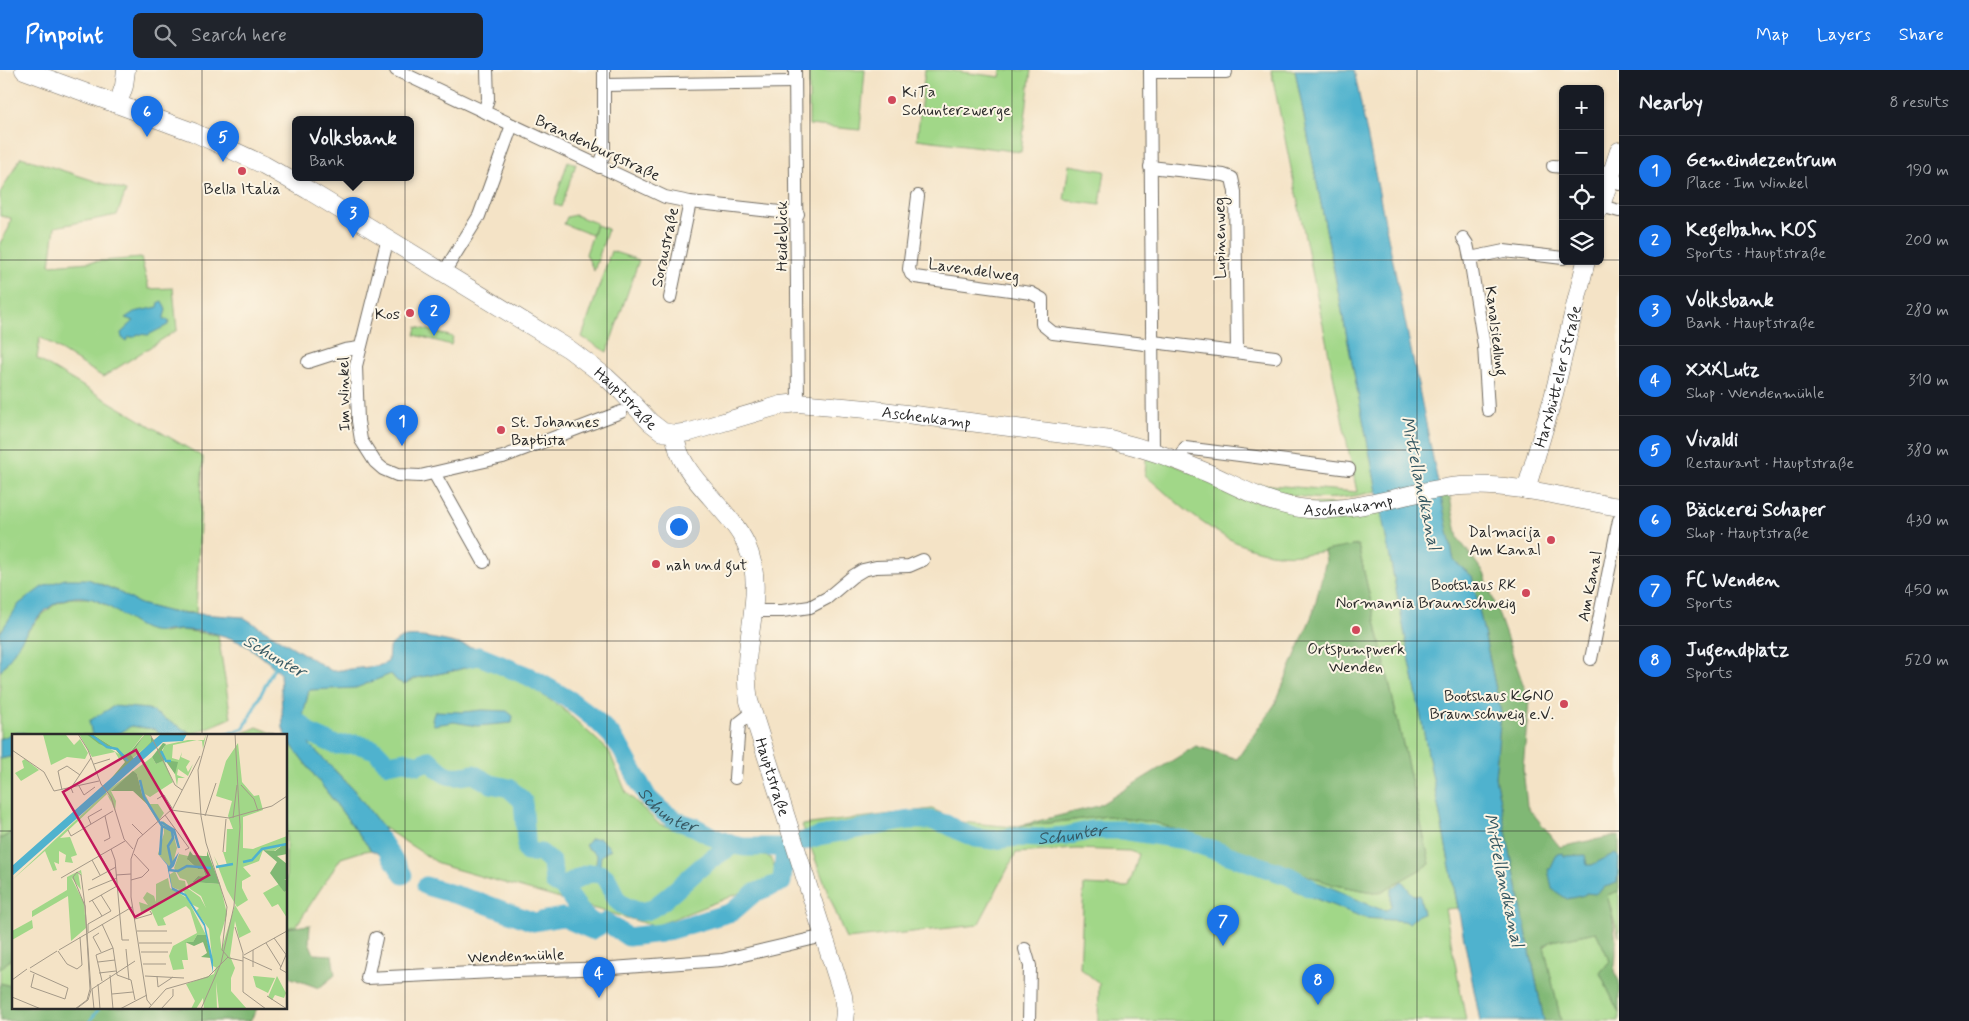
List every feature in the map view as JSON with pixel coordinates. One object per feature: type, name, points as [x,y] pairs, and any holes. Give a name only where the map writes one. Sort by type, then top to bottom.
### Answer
[{"type":"main road","name":"Hauptstraße","points":[[24,70],[193,132],[264,165],[388,238],[569,349],[622,392],[654,426],[663,432],[675,434],[677,450],[685,465],[732,522],[750,554],[754,577],[754,611],[747,663],[747,690],[752,713],[843,996],[844,1021]]},
{"type":"main road","points":[[118,104],[124,86],[126,70]]},
{"type":"main road","points":[[1604,198],[1619,151]]},
{"type":"main road","name":"Harxbütteler Straße","points":[[1526,490],[1553,398],[1585,265]]},
{"type":"main road","name":"Aschenkamp","points":[[675,434],[690,432],[781,405],[798,403],[885,411],[1111,440],[1153,450],[1255,496],[1278,504],[1320,510],[1349,508],[1451,487],[1487,485],[1619,507]]},
{"type":"street","points":[[484,112],[488,99],[488,70]]},
{"type":"street","points":[[599,167],[604,154],[604,70]]},
{"type":"street","points":[[1153,450],[1150,71],[1226,72]]},
{"type":"street","name":"Brandenburgstraße","points":[[403,72],[665,197],[690,202],[798,214]]},
{"type":"street","points":[[604,85],[795,76]]},
{"type":"street","name":"Heideblick","points":[[795,76],[798,214],[798,403]]},
{"type":"street","points":[[444,272],[479,216],[512,125]]},
{"type":"street","name":"Lupinenweg","points":[[1150,167],[1224,175],[1232,178],[1235,192],[1236,352]]},
{"type":"street","name":"Lavendelweg","points":[[918,196],[909,262],[911,274],[920,279],[1032,293],[1042,299],[1042,324],[1053,333],[1153,344]]},
{"type":"street","name":"Soraustraße","points":[[670,298],[690,202]]},
{"type":"street","points":[[1604,208],[1619,211]]},
{"type":"street","name":"Im Winkel","points":[[388,238],[356,366],[358,421],[361,440],[375,462],[389,472],[406,476],[434,473],[503,457],[621,412]]},
{"type":"street","name":"Kanalsiedlung","points":[[1463,238],[1467,244],[1470,258],[1484,346],[1488,410]]},
{"type":"street","points":[[1470,258],[1504,252],[1559,258]]},
{"type":"street","points":[[1153,344],[1275,357]]},
{"type":"street","name":"Im Winkel","points":[[308,362],[345,350],[359,348]]},
{"type":"street","name":"Aschenkamp","points":[[1178,460],[1185,448],[1349,469]]},
{"type":"street","points":[[434,473],[484,562]]},
{"type":"street","name":"Am Kanal","points":[[1591,659],[1619,520]]},
{"type":"street","points":[[754,611],[775,612],[810,607],[827,598],[852,576],[863,570],[876,567],[908,566],[923,560]]},
{"type":"street","points":[[735,778],[739,723],[752,713]]},
{"type":"street","name":"Wendenmühle","points":[[376,938],[367,978],[612,968],[722,960],[824,936]]},
{"type":"street","points":[[1025,949],[1030,966],[1029,1021]]},
{"type":"green space","points":[[809,70],[865,70],[860,130],[809,125]]},
{"type":"green space","points":[[925,70],[946,70],[1000,77],[1001,70],[1031,70],[1021,152],[917,139]]},
{"type":"green space","points":[[1271,70],[1295,70],[1377,491],[1361,495],[1332,498],[1303,497],[1273,490],[1258,484],[1357,492]]},
{"type":"green space","points":[[21,157],[126,191],[117,215],[55,227],[50,265],[141,258],[149,289],[173,288],[177,330],[103,377],[40,337],[37,359],[203,457],[196,613],[171,612],[140,604],[115,590],[88,579],[3,628],[0,633],[0,243],[9,228],[11,218],[0,216],[0,193]]},
{"type":"green space","points":[[568,161],[576,164],[561,207],[554,204]]},
{"type":"green space","points":[[1069,165],[1105,171],[1100,205],[1064,200]]},
{"type":"green space","points":[[575,215],[596,223],[592,235],[564,224],[567,217]]},
{"type":"green space","points":[[596,225],[608,229],[594,271],[586,254]]},
{"type":"green space","points":[[611,251],[639,260],[607,352],[582,337]]},
{"type":"green space","points":[[417,327],[453,337],[451,345],[415,335]]},
{"type":"green space","points":[[1150,454],[1258,502],[1380,505],[1458,908],[1445,909],[1466,1021],[1098,1021],[1099,983],[1080,968],[1084,885],[1129,887],[1139,854],[1130,851],[1077,849],[1016,853],[978,925],[846,939],[802,825],[932,809],[961,822],[1014,827],[1108,816],[1157,823],[1335,885],[1379,893],[1430,864],[1358,545],[1292,555],[1270,553],[1235,542],[1203,523],[1145,475],[1146,460]]},
{"type":"green space","points":[[1449,493],[1458,538],[1484,573],[1529,701],[1523,768],[1527,806],[1560,847],[1619,835],[1619,891],[1607,895],[1615,933],[1616,953],[1614,971],[1619,981],[1619,1013],[1600,973],[1610,961],[1596,932],[1552,941],[1544,946],[1561,1021],[1544,1021],[1495,777],[1501,713],[1472,577],[1454,561],[1440,495]]},
{"type":"green space","points":[[1358,545],[1430,864],[1379,893],[1335,885],[1157,823],[1108,816],[1014,827],[1098,806],[1196,746],[1237,759],[1275,704],[1313,613],[1326,560],[1324,551]]},
{"type":"green space","points":[[70,598],[91,598],[163,633],[181,630],[218,635],[231,718],[193,734],[177,727],[148,709],[93,732],[92,734],[28,734],[18,732],[0,739],[0,672],[25,634],[55,604]]},
{"type":"green space","points":[[485,650],[529,686],[562,708],[609,751],[626,792],[659,824],[771,858],[778,878],[655,926],[441,865],[381,826],[353,789],[310,745],[301,724],[309,690],[330,688],[391,674],[397,681],[409,682],[416,678],[490,661]]},
{"type":"green space","points":[[130,726],[155,729],[161,734],[118,734]]},
{"type":"green space","points":[[257,727],[274,734],[242,734]]},
{"type":"green space","points":[[288,741],[371,850],[341,858],[296,926],[288,928]]},
{"type":"green space","points":[[12,756],[12,832],[0,839],[0,759]]},
{"type":"green space","points":[[12,832],[12,958],[0,969],[0,839]]},
{"type":"green space","points":[[1619,891],[1619,937],[1607,895]]},
{"type":"green space","points":[[310,925],[309,942],[314,954],[332,955],[335,975],[319,988],[288,977],[288,928]]},
{"type":"green space","points":[[1596,932],[1610,961],[1600,973],[1619,1013],[1619,1021],[1561,1021],[1544,947],[1552,941]]},
{"type":"green space","points":[[12,958],[12,986],[0,983],[0,969]]},
{"type":"green space","points":[[0,983],[12,986],[12,1008],[257,1008],[250,1021],[0,1021]]},
{"type":"water","name":"Mittellandkanal","points":[[1295,70],[1354,70],[1454,561],[1472,576],[1501,713],[1495,777],[1544,1021],[1480,1021]]},
{"type":"water","points":[[162,301],[166,310],[163,320],[169,320],[168,325],[148,335],[138,334],[135,337],[129,337],[126,341],[122,338],[121,333],[134,321],[125,318],[134,312],[158,307],[159,302]]},
{"type":"water","points":[[65,579],[88,579],[115,590],[140,604],[171,612],[243,617],[332,671],[378,666],[388,662],[389,648],[396,641],[406,637],[424,637],[485,650],[490,661],[416,678],[404,684],[397,681],[391,674],[356,688],[309,690],[301,724],[310,745],[353,789],[384,829],[393,861],[371,850],[288,741],[288,734],[285,734],[283,728],[280,673],[247,646],[225,636],[212,633],[182,630],[159,632],[145,629],[100,602],[90,598],[69,598],[57,602],[38,618],[0,672],[0,633],[19,604],[42,587]]},
{"type":"water","points":[[114,706],[148,709],[192,734],[161,734],[154,729],[131,726],[119,734],[92,734],[89,721]]},
{"type":"water","points":[[482,710],[507,711],[513,716],[512,723],[477,726],[454,722],[434,725],[432,719],[435,711],[463,712]]},
{"type":"water","points":[[12,734],[12,756],[0,759],[0,739]]},
{"type":"water","points":[[600,838],[611,849],[601,856],[599,874],[595,873],[597,855],[585,846],[590,839]]},
{"type":"water","points":[[1563,853],[1564,856],[1585,855],[1587,865],[1592,865],[1615,853],[1619,858],[1617,883],[1605,887],[1595,894],[1586,893],[1585,895],[1567,899],[1552,889],[1548,869],[1550,869],[1557,854]]},
{"type":"water","points":[[1289,876],[1313,881],[1369,905],[1387,910],[1391,906],[1391,890],[1402,881],[1414,896],[1420,895],[1423,914],[1418,915],[1409,923],[1365,918],[1293,890]]},
{"type":"waterway","name":"Schunter","points":[[466,658],[479,656],[528,676],[570,700],[597,721],[611,735],[621,749],[648,798],[662,811],[677,821],[695,827],[733,845],[744,847],[785,847],[819,836],[909,820],[930,820],[946,824],[976,838],[993,840],[1017,837],[1066,836],[1092,830],[1122,830],[1185,840],[1289,876],[1310,888]]},
{"type":"waterway","points":[[228,734],[244,728],[276,664]]},
{"type":"waterway","points":[[301,724],[309,733],[336,745],[357,744],[375,750],[388,764],[405,761],[418,765],[429,760],[439,770],[448,775],[473,774],[491,784],[509,788],[523,801],[527,852],[541,853],[552,863],[554,882],[565,885],[591,873],[599,874],[607,879],[619,902],[637,911],[651,909],[705,864],[733,845]]},
{"type":"waterway","points":[[381,840],[403,875]]},
{"type":"waterway","points":[[426,886],[480,902],[534,922],[562,917],[592,930],[606,922],[628,937],[661,933],[732,912],[754,893],[782,882],[785,847]]},
{"type":"waterway","points":[[562,886],[586,918],[598,925]]},
{"type":"waterway","points":[[90,1021],[99,1008]]},
{"type":"place","name":"KiTa Schunterzwerge","points":[[892,100]]},
{"type":"place","name":"Bäckerei Schaper","points":[[147,137]]},
{"type":"place","name":"Vivaldi","points":[[223,162]]},
{"type":"place","name":"Bella Italia","points":[[242,171]]},
{"type":"place","name":"Volksbank","points":[[353,238]]},
{"type":"place","name":"Kos","points":[[410,313]]},
{"type":"place","name":"Kegelbahn KOS","points":[[434,336]]},
{"type":"place","name":"St. Johannes Baptista","points":[[501,430]]},
{"type":"place","name":"Gemeindezentrum","points":[[402,446]]},
{"type":"place","name":"Dalmacija Am Kanal","points":[[1551,540]]},
{"type":"place","name":"nah und gut","points":[[656,564]]},
{"type":"place","name":"Bootshaus RK Normannia Braunschweig","points":[[1526,593]]},
{"type":"place","name":"Ortspumpwerk Wenden","points":[[1356,630]]},
{"type":"place","name":"Bootshaus KGNO Braunschweig e.V.","points":[[1564,704]]},
{"type":"place","name":"FC Wenden","points":[[1223,946]]},
{"type":"place","name":"XXXLutz","points":[[599,998]]},
{"type":"place","name":"Jugendplatz","points":[[1318,1005]]}]
